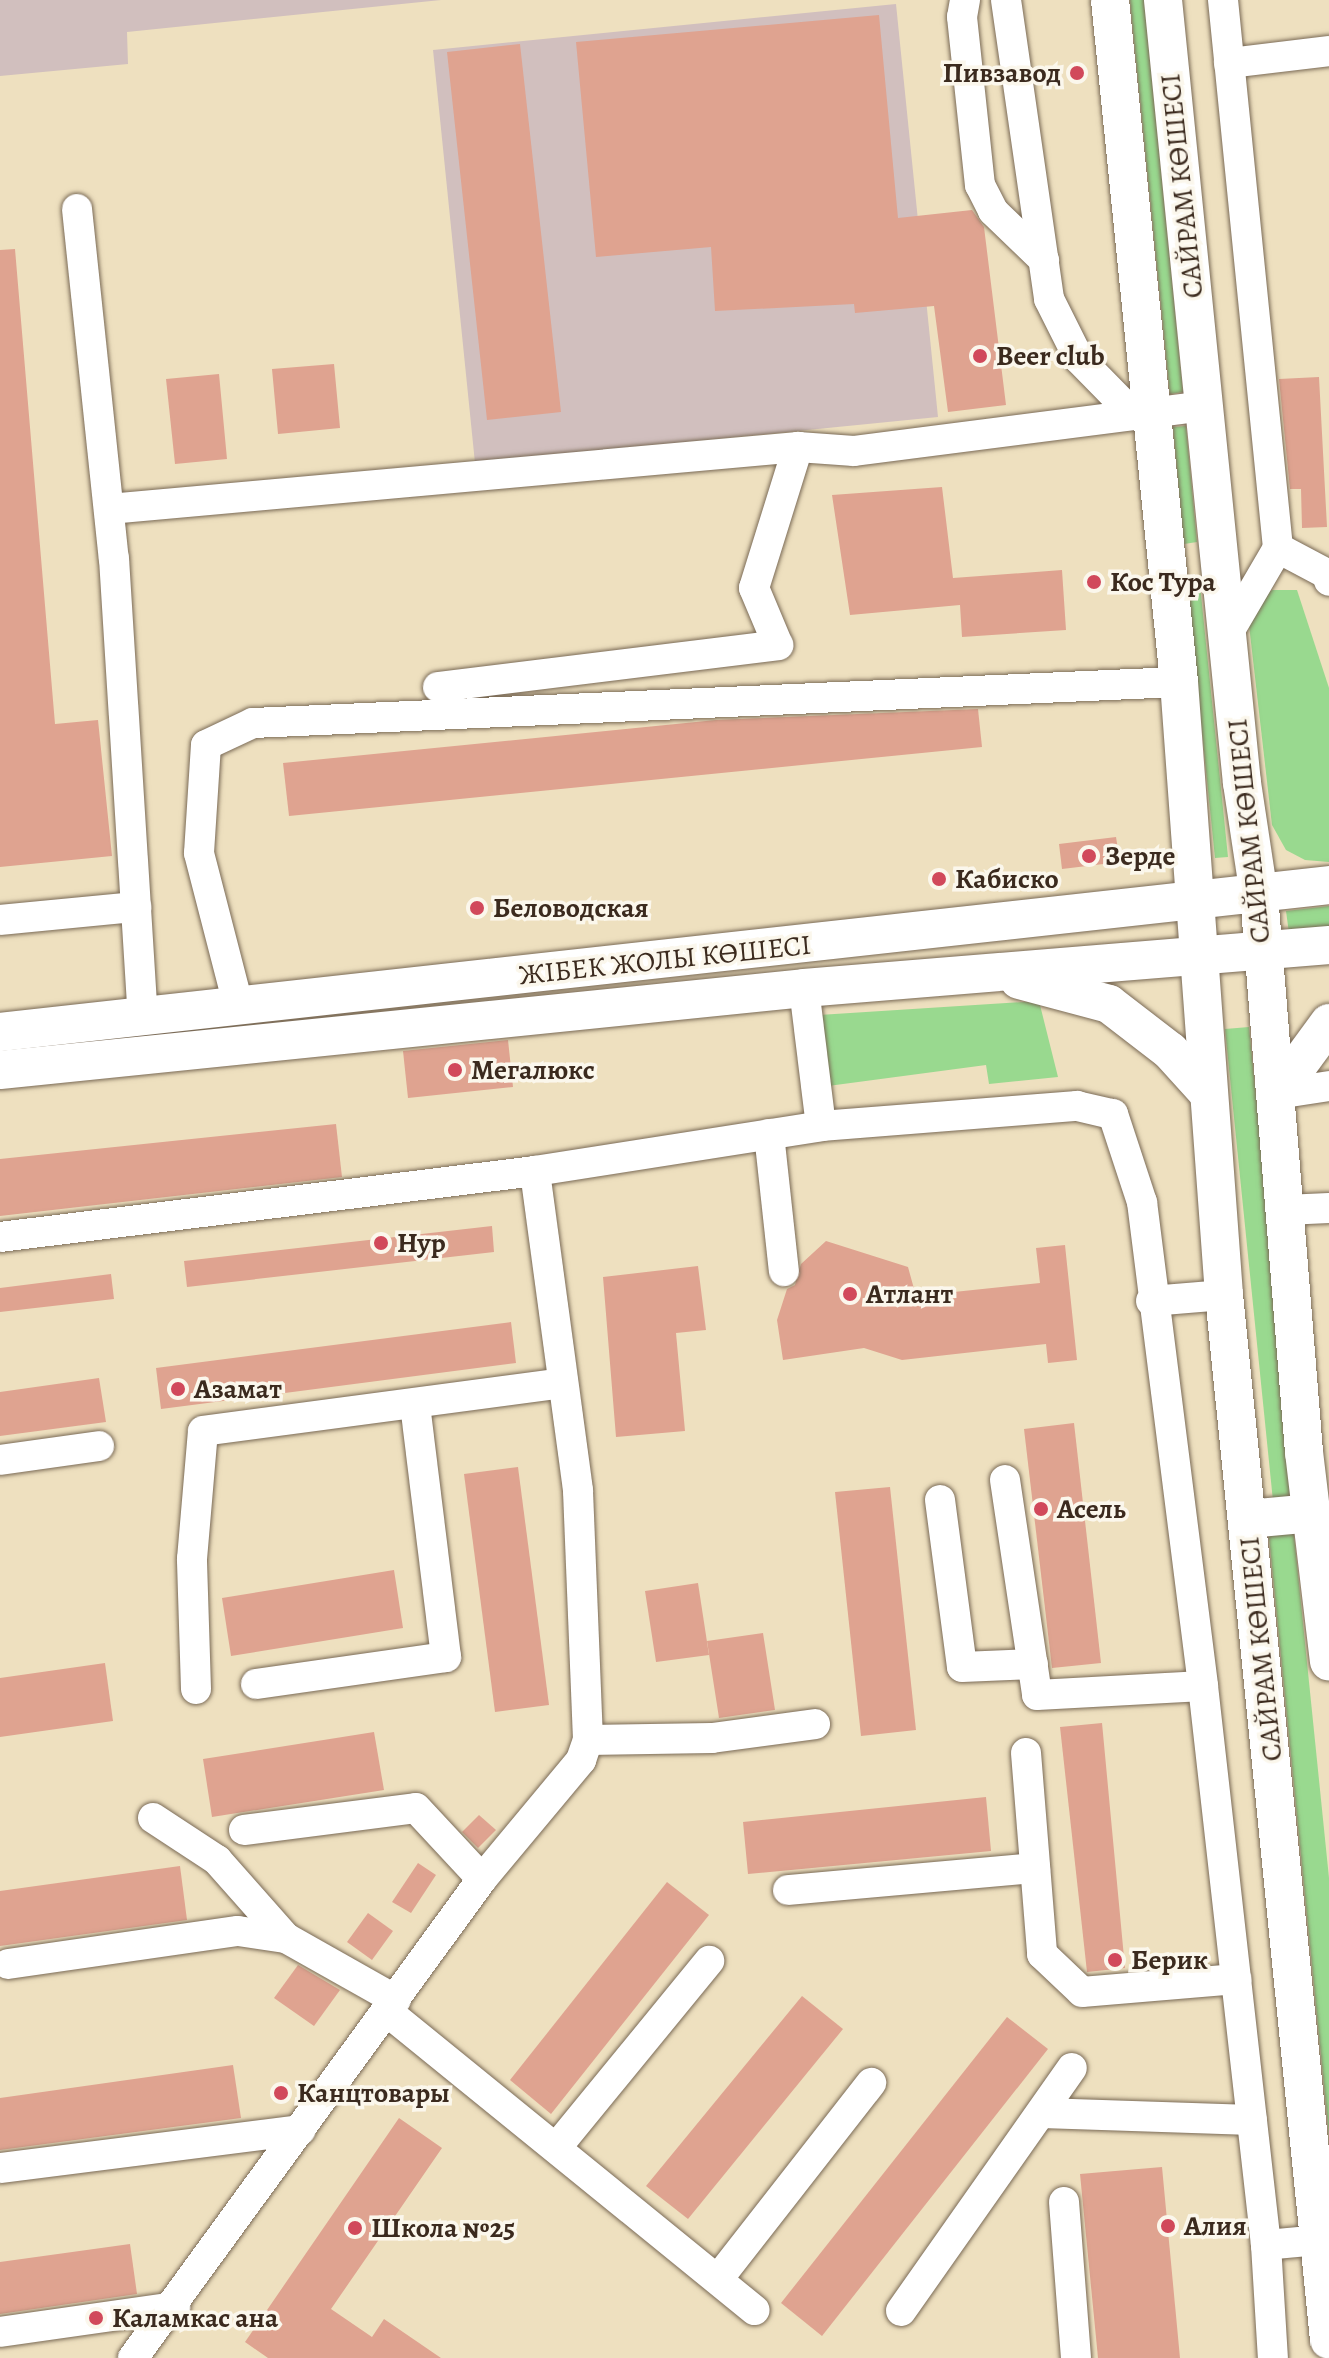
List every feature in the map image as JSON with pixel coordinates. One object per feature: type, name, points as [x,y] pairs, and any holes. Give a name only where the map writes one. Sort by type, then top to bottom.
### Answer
[{"type":"main road","name":"САЙРАМ КӨШЕСІ","points":[[1110,0],[1142,413],[1167,566],[1179,682],[1224,1295],[1329,2340]]},
{"type":"main road","name":"САЙРАМ КӨШЕСІ","points":[[1163,0],[1259,895],[1285,1210],[1317,1453],[1313,1513],[1329,1662]]},
{"type":"main road","points":[[1167,566],[1222,558]]},
{"type":"main road","name":"ЖІБЕК ЖОЛЫ КӨШЕСІ","points":[[0,1032],[239,1008],[1329,885]]},
{"type":"main road","name":"ЖІБЕК ЖОЛЫ КӨШЕСІ","points":[[0,1070],[804,988],[1329,945]]},
{"type":"main road","points":[[993,973],[1109,1004],[1170,1051],[1209,1094]]},
{"type":"main road","points":[[1277,1094],[1329,1023]]},
{"type":"main road","points":[[1248,1519],[1313,1513]]},
{"type":"street","points":[[965,0],[962,17],[980,185],[993,211],[1044,260]]},
{"type":"street","points":[[1006,0],[1049,299],[1079,359],[1142,413]]},
{"type":"street","points":[[1223,0],[1278,548],[1229,632]]},
{"type":"street","points":[[1229,63],[1329,51]]},
{"type":"street","points":[[77,209],[109,509],[143,1017]]},
{"type":"street","points":[[109,509],[798,447],[854,451],[1104,423],[1142,413],[1206,406]]},
{"type":"street","points":[[438,687],[778,645],[754,588],[798,447]]},
{"type":"street","points":[[1278,548],[1328,577]]},
{"type":"street","points":[[239,1008],[199,853],[206,745],[253,723],[1179,682]]},
{"type":"street","points":[[0,920],[136,907]]},
{"type":"street","points":[[804,988],[821,1126]]},
{"type":"street","points":[[1277,1094],[1329,1086]]},
{"type":"street","points":[[0,1237],[535,1171],[821,1126],[1077,1106],[1113,1114],[1142,1202],[1151,1301],[1203,1686],[1266,2245],[1273,2358]]},
{"type":"street","points":[[769,1134],[784,1271]]},
{"type":"street","points":[[133,2358],[175,2307],[482,1879],[581,1760],[588,1740],[578,1490],[561,1383],[535,1171]]},
{"type":"street","points":[[1285,1210],[1329,1208]]},
{"type":"street","points":[[1151,1301],[1224,1295]]},
{"type":"street","points":[[196,1689],[192,1559],[203,1431],[415,1405],[561,1383]]},
{"type":"street","points":[[256,1684],[446,1657],[415,1405]]},
{"type":"street","points":[[0,1460],[99,1446]]},
{"type":"street","points":[[1005,1480],[1037,1695],[1203,1686]]},
{"type":"street","points":[[940,1500],[962,1667],[1033,1664]]},
{"type":"street","points":[[588,1740],[712,1738],[815,1724]]},
{"type":"street","points":[[1026,1753],[1042,1954],[1082,1992],[1236,1979]]},
{"type":"street","points":[[244,1830],[416,1808],[482,1879]]},
{"type":"street","points":[[153,1818],[217,1860],[286,1938],[392,2007],[556,2148],[754,2310]]},
{"type":"street","points":[[788,1890],[1035,1868]]},
{"type":"street","points":[[8,1964],[238,1931],[286,1938]]},
{"type":"street","points":[[556,2148],[709,1961]]},
{"type":"street","points":[[901,2311],[1072,2068]]},
{"type":"street","points":[[718,2279],[871,2083]]},
{"type":"street","points":[[1042,2113],[1252,2120]]},
{"type":"street","points":[[0,2168],[301,2130]]},
{"type":"street","points":[[1064,2202],[1076,2358]]},
{"type":"street","points":[[1266,2245],[1319,2240]]},
{"type":"street","points":[[0,2332],[175,2307]]},
{"type":"shaded area","points":[[0,0],[441,0],[127,32],[128,64],[0,76]]},
{"type":"shaded area","points":[[896,4],[938,417],[475,463],[433,50]]},
{"type":"green space","points":[[1130,0],[1144,0],[1183,392],[1170,394]]},
{"type":"green space","points":[[1186,426],[1197,542],[1184,544],[1173,427]]},
{"type":"green space","points":[[1200,585],[1228,857],[1215,858],[1187,586]]},
{"type":"green space","points":[[1272,590],[1297,590],[1329,688],[1329,862],[1305,860],[1286,850],[1272,825],[1249,625],[1260,598]]},
{"type":"green space","points":[[1329,906],[1329,928],[1289,933],[1286,911]]},
{"type":"green space","points":[[1039,1001],[1058,1077],[989,1084],[986,1065],[828,1086],[819,1015]]},
{"type":"green space","points":[[1249,1027],[1297,1498],[1273,1501],[1225,1029]]},
{"type":"green space","points":[[1293,1525],[1329,1878],[1329,2135],[1268,1527]]},
{"type":"building","points":[[879,15],[898,218],[972,210],[984,227],[1006,405],[948,412],[934,306],[855,313],[854,304],[715,311],[711,247],[596,257],[576,42]]},
{"type":"building","points":[[520,44],[561,412],[487,420],[447,52]]},
{"type":"building","points":[[15,249],[55,724],[98,720],[112,856],[0,867],[0,250]]},
{"type":"building","points":[[334,364],[340,428],[278,434],[272,369]]},
{"type":"building","points":[[219,374],[227,459],[175,464],[166,379]]},
{"type":"building","points":[[1319,377],[1327,527],[1302,528],[1301,489],[1290,489],[1279,379]]},
{"type":"building","points":[[942,487],[953,578],[1062,570],[1066,630],[962,637],[960,605],[850,615],[832,495]]},
{"type":"building","points":[[978,709],[982,747],[289,816],[283,763],[716,720]]},
{"type":"building","points":[[1116,837],[1120,862],[1062,869],[1059,844]]},
{"type":"building","points":[[508,1040],[513,1087],[408,1098],[403,1051]]},
{"type":"building","points":[[336,1124],[342,1177],[0,1216],[0,1159]]},
{"type":"building","points":[[492,1226],[494,1252],[187,1287],[184,1261]]},
{"type":"building","points":[[826,1241],[908,1267],[916,1296],[1040,1283],[1036,1248],[1065,1245],[1077,1360],[1048,1363],[1046,1344],[902,1360],[864,1348],[783,1360],[777,1320],[787,1289],[795,1285],[801,1264]]},
{"type":"building","points":[[698,1266],[706,1330],[676,1333],[685,1431],[616,1437],[603,1277]]},
{"type":"building","points":[[111,1274],[114,1299],[0,1312],[0,1288]]},
{"type":"building","points":[[511,1322],[516,1363],[161,1409],[156,1368]]},
{"type":"building","points":[[99,1378],[106,1422],[0,1436],[0,1392]]},
{"type":"building","points":[[1074,1423],[1101,1663],[1052,1668],[1024,1429]]},
{"type":"building","points":[[518,1467],[549,1705],[495,1712],[464,1474]]},
{"type":"building","points":[[890,1487],[916,1730],[861,1736],[835,1492]]},
{"type":"building","points":[[394,1570],[403,1628],[231,1656],[222,1598]]},
{"type":"building","points":[[698,1583],[709,1655],[656,1662],[645,1591]]},
{"type":"building","points":[[763,1633],[775,1710],[719,1718],[707,1641]]},
{"type":"building","points":[[105,1663],[113,1721],[0,1737],[0,1678]]},
{"type":"building","points":[[1102,1723],[1125,1968],[1087,1972],[1060,1727]]},
{"type":"building","points":[[374,1732],[384,1790],[212,1817],[203,1759]]},
{"type":"building","points":[[986,1797],[991,1851],[748,1874],[743,1822]]},
{"type":"building","points":[[479,1815],[496,1830],[478,1848],[462,1832]]},
{"type":"building","points":[[418,1863],[436,1875],[411,1913],[392,1902]]},
{"type":"building","points":[[180,1866],[187,1920],[0,1946],[0,1891]]},
{"type":"building","points":[[667,1882],[709,1915],[551,2114],[510,2080]]},
{"type":"building","points":[[368,1913],[393,1931],[372,1960],[347,1942]]},
{"type":"building","points":[[298,1965],[340,1990],[314,2026],[274,1998]]},
{"type":"building","points":[[802,1996],[843,2029],[688,2219],[646,2186]]},
{"type":"building","points":[[1007,2017],[1048,2049],[822,2336],[781,2303]]},
{"type":"building","points":[[233,2065],[241,2118],[0,2150],[0,2098]]},
{"type":"building","name":"Школа №25","points":[[399,2118],[442,2148],[331,2309],[372,2337],[384,2319],[441,2358],[268,2358],[245,2342]]},
{"type":"building","points":[[1162,2167],[1180,2358],[1098,2358],[1080,2174]]},
{"type":"building","points":[[130,2244],[137,2294],[0,2314],[0,2262]]},
{"type":"place","name":"Пивзавод","points":[[1077,73]]},
{"type":"place","name":"Beer club","points":[[980,356]]},
{"type":"place","name":"Кос Тура","points":[[1094,582]]},
{"type":"place","name":"Зерде","points":[[1089,856]]},
{"type":"place","name":"Кабиско","points":[[939,879]]},
{"type":"place","name":"Беловодская","points":[[477,908]]},
{"type":"place","name":"Мегалюкс","points":[[455,1070]]},
{"type":"place","name":"Нур","points":[[381,1243]]},
{"type":"place","name":"Атлант","points":[[850,1294]]},
{"type":"place","name":"Азамат","points":[[178,1389]]},
{"type":"place","name":"Асель","points":[[1041,1509]]},
{"type":"place","name":"Берик","points":[[1115,1960]]},
{"type":"place","name":"Канцтовары","points":[[281,2093]]},
{"type":"place","name":"Алия","points":[[1168,2226]]},
{"type":"place","name":"Школа №25","points":[[355,2228]]},
{"type":"place","name":"Каламкас ана","points":[[96,2318]]}]
